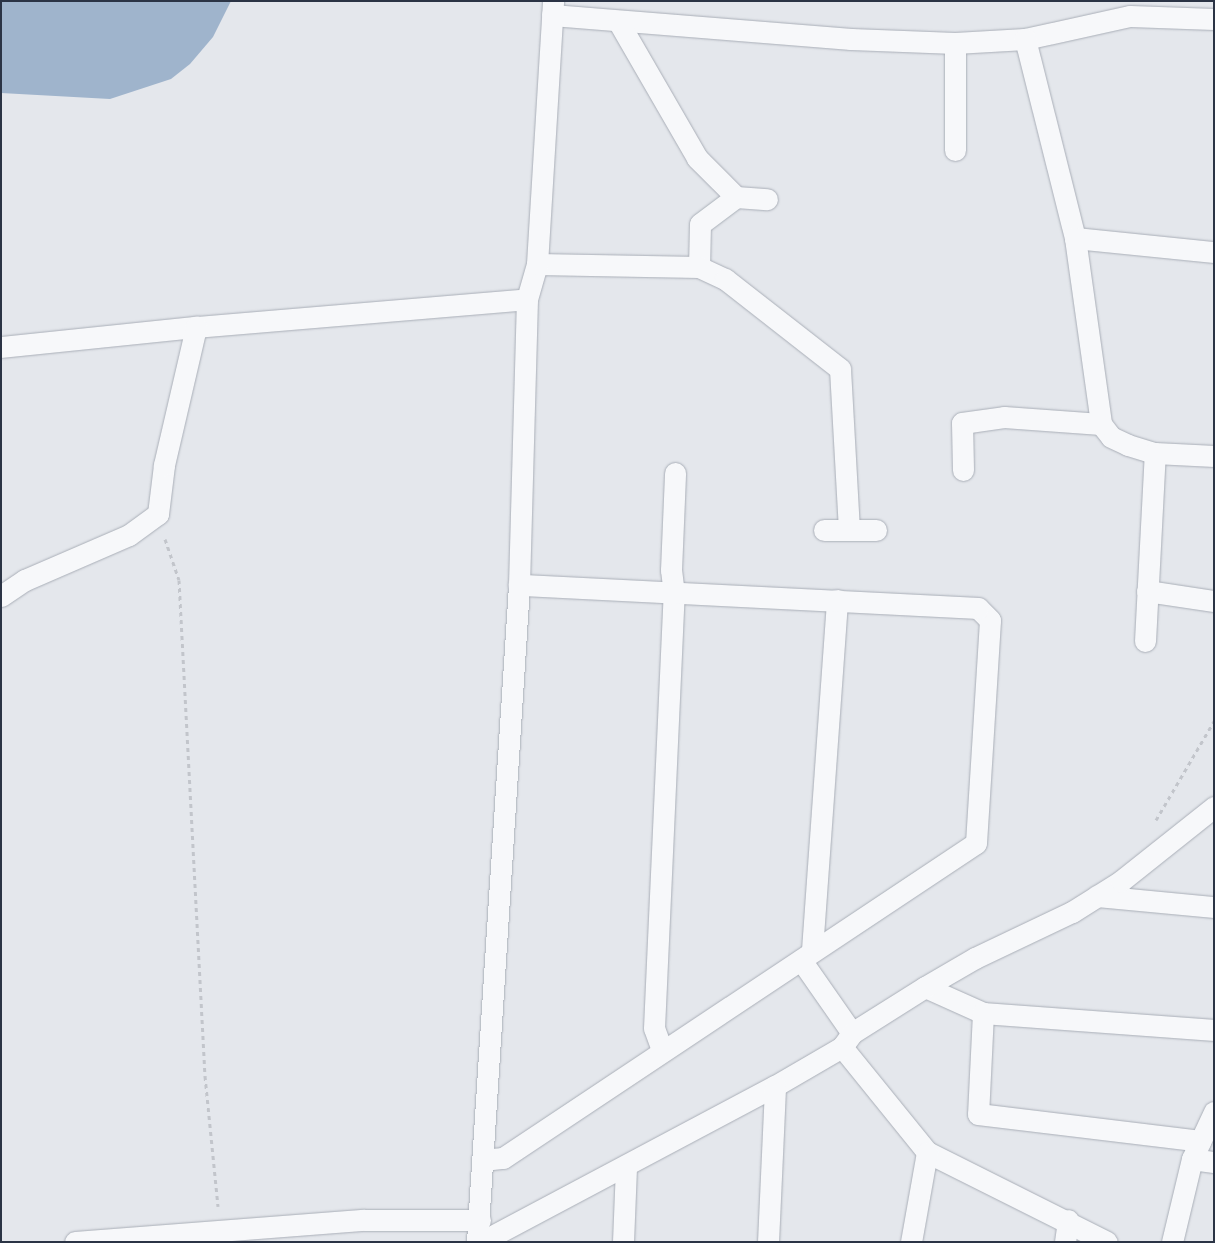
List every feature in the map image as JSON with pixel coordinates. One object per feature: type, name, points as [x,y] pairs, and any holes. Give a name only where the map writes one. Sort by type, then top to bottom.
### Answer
[{"type":"street","points":[[477,1242],[480,1220],[519,585],[528,299],[537,264],[552,8],[618,21],[955,43],[1025,39],[1130,16],[1214,19]]},
{"type":"street","points":[[618,21],[696,158],[736,197]]},
{"type":"street","points":[[1025,39],[1075,238],[1101,424],[1111,437],[1155,453],[1214,456]]},
{"type":"street","points":[[954,150],[955,43]]},
{"type":"street","points":[[699,267],[700,224],[736,197],[767,199]]},
{"type":"street","points":[[1075,238],[1214,252]]},
{"type":"street","points":[[537,264],[699,267],[725,279],[840,368],[850,530]]},
{"type":"street","points":[[1,348],[196,327],[528,299]]},
{"type":"street","points":[[1,596],[25,580],[129,534],[158,514],[164,465],[196,327]]},
{"type":"street","points":[[963,470],[962,423],[1004,417],[1101,424]]},
{"type":"street","points":[[1145,642],[1155,453]]},
{"type":"street","points":[[662,1050],[654,1028],[674,594],[671,570],[676,473]]},
{"type":"street","points":[[824,530],[876,530]]},
{"type":"street","points":[[483,1160],[503,1158],[662,1050],[976,843],[990,620],[978,608],[519,585]]},
{"type":"street","points":[[1147,591],[1214,600]]},
{"type":"street","points":[[837,600],[806,955],[847,1040],[927,1152],[1068,1220],[1107,1242]]},
{"type":"street","points":[[481,1242],[775,1086],[847,1040],[925,986],[1096,896],[1121,881],[1214,807]]},
{"type":"street","points":[[1096,896],[1214,907]]},
{"type":"street","points":[[925,986],[983,1013],[1214,1030]]},
{"type":"street","points":[[983,1013],[978,1114],[1196,1150],[1214,1162]]},
{"type":"street","points":[[768,1242],[775,1086]]},
{"type":"street","points":[[1172,1242],[1196,1150],[1214,1112]]},
{"type":"street","points":[[911,1242],[927,1152]]},
{"type":"street","points":[[623,1242],[626,1166]]},
{"type":"street","points":[[75,1242],[220,1229],[364,1220],[480,1220]]},
{"type":"street","points":[[1066,1242],[1068,1220]]},
{"type":"path","points":[[158,514],[179,580],[205,1076],[220,1229]]},
{"type":"path","points":[[1155,822],[1214,722]]},
{"type":"water","points":[[1,1],[231,1],[213,37],[190,64],[171,79],[110,99],[1,93]]}]
